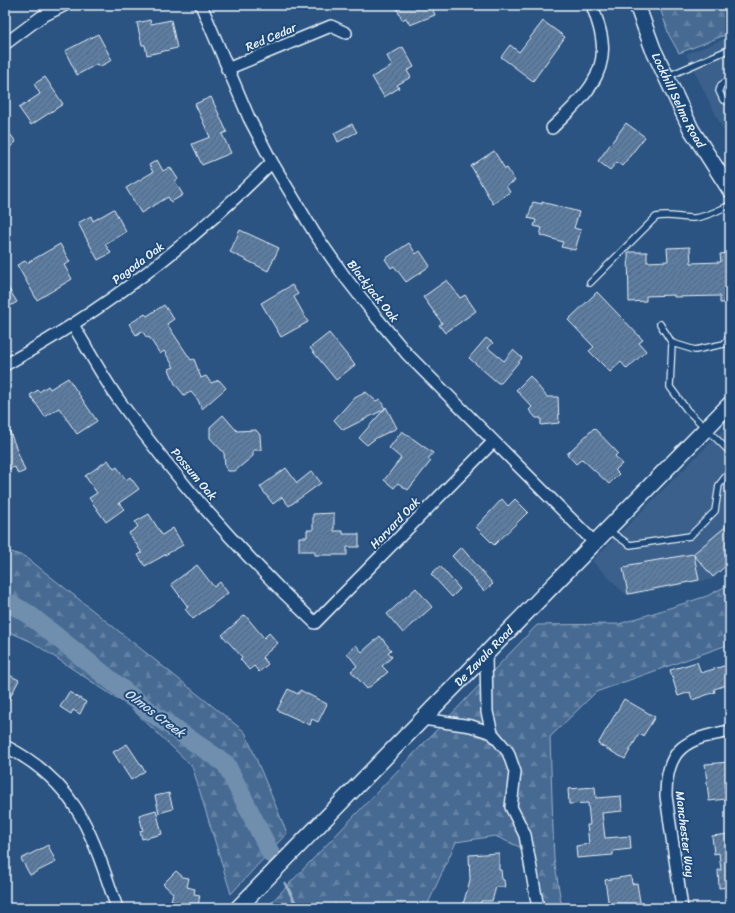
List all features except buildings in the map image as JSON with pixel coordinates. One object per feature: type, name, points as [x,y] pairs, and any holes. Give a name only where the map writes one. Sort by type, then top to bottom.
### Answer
[{"type":"main road","name":"Lockhill Selma Road","points":[[637,5],[666,77],[691,129],[730,190]]},
{"type":"main road","name":"De Zavala Road","points":[[238,908],[730,404]]},
{"type":"street","points":[[5,44],[42,17],[65,5]]},
{"type":"street","name":"Blackjack Oak","points":[[201,5],[227,69],[272,162],[315,234],[376,318],[407,354],[595,543]]},
{"type":"street","points":[[552,128],[587,93],[599,71],[603,43],[592,5]]},
{"type":"street","name":"Red Cedar","points":[[227,69],[331,26],[346,33]]},
{"type":"street","name":"Pagoda Oak","points":[[5,365],[73,325],[139,280],[182,246],[236,199],[272,162]]},
{"type":"street","name":"Possum Oak","points":[[73,325],[120,402],[186,487],[268,578],[315,623]]},
{"type":"street","name":"Harvard Oak","points":[[315,623],[493,442]]},
{"type":"street","points":[[486,654],[487,712],[492,733],[508,752],[515,772],[511,807],[525,835],[538,908]]},
{"type":"street","points":[[423,719],[471,726],[492,733]]},
{"type":"street","name":"Manchester Way","points":[[682,908],[666,796],[666,779],[677,752],[689,741],[730,731]]},
{"type":"street","points":[[5,746],[21,754],[57,782],[76,807],[94,841],[117,908]]},
{"type":"lane","points":[[666,77],[730,49]]},
{"type":"lane","points":[[730,79],[721,85],[719,90],[722,100],[730,102]]},
{"type":"lane","points":[[590,283],[656,217],[665,215],[696,218],[710,214],[730,205]]},
{"type":"lane","points":[[660,324],[672,343],[670,387],[687,410],[730,452]]},
{"type":"lane","points":[[672,343],[695,350],[724,344],[730,336]]},
{"type":"lane","points":[[608,529],[630,545],[690,536],[715,512],[719,485],[730,471]]},
{"type":"shaded area","points":[[730,37],[730,144],[686,54]]},
{"type":"shaded area","points":[[730,423],[730,564],[712,579],[627,596],[592,561]]},
{"type":"green space","points":[[659,5],[730,5],[730,33],[679,53],[669,35]]},
{"type":"green space","points":[[5,550],[26,557],[245,732],[287,833],[231,894],[192,766],[130,707],[32,642],[5,630]]},
{"type":"green space","points":[[730,584],[730,644],[596,692],[550,737],[554,859],[562,908],[542,908],[535,854],[495,836],[456,842],[426,908],[266,908],[537,625],[619,624],[707,596]]},
{"type":"waterway","name":"Olmos Creek","points":[[5,601],[27,613],[153,714],[226,764],[271,854]]},
{"type":"waterway","name":"Olmos Creek","points":[[285,883],[298,908]]}]
